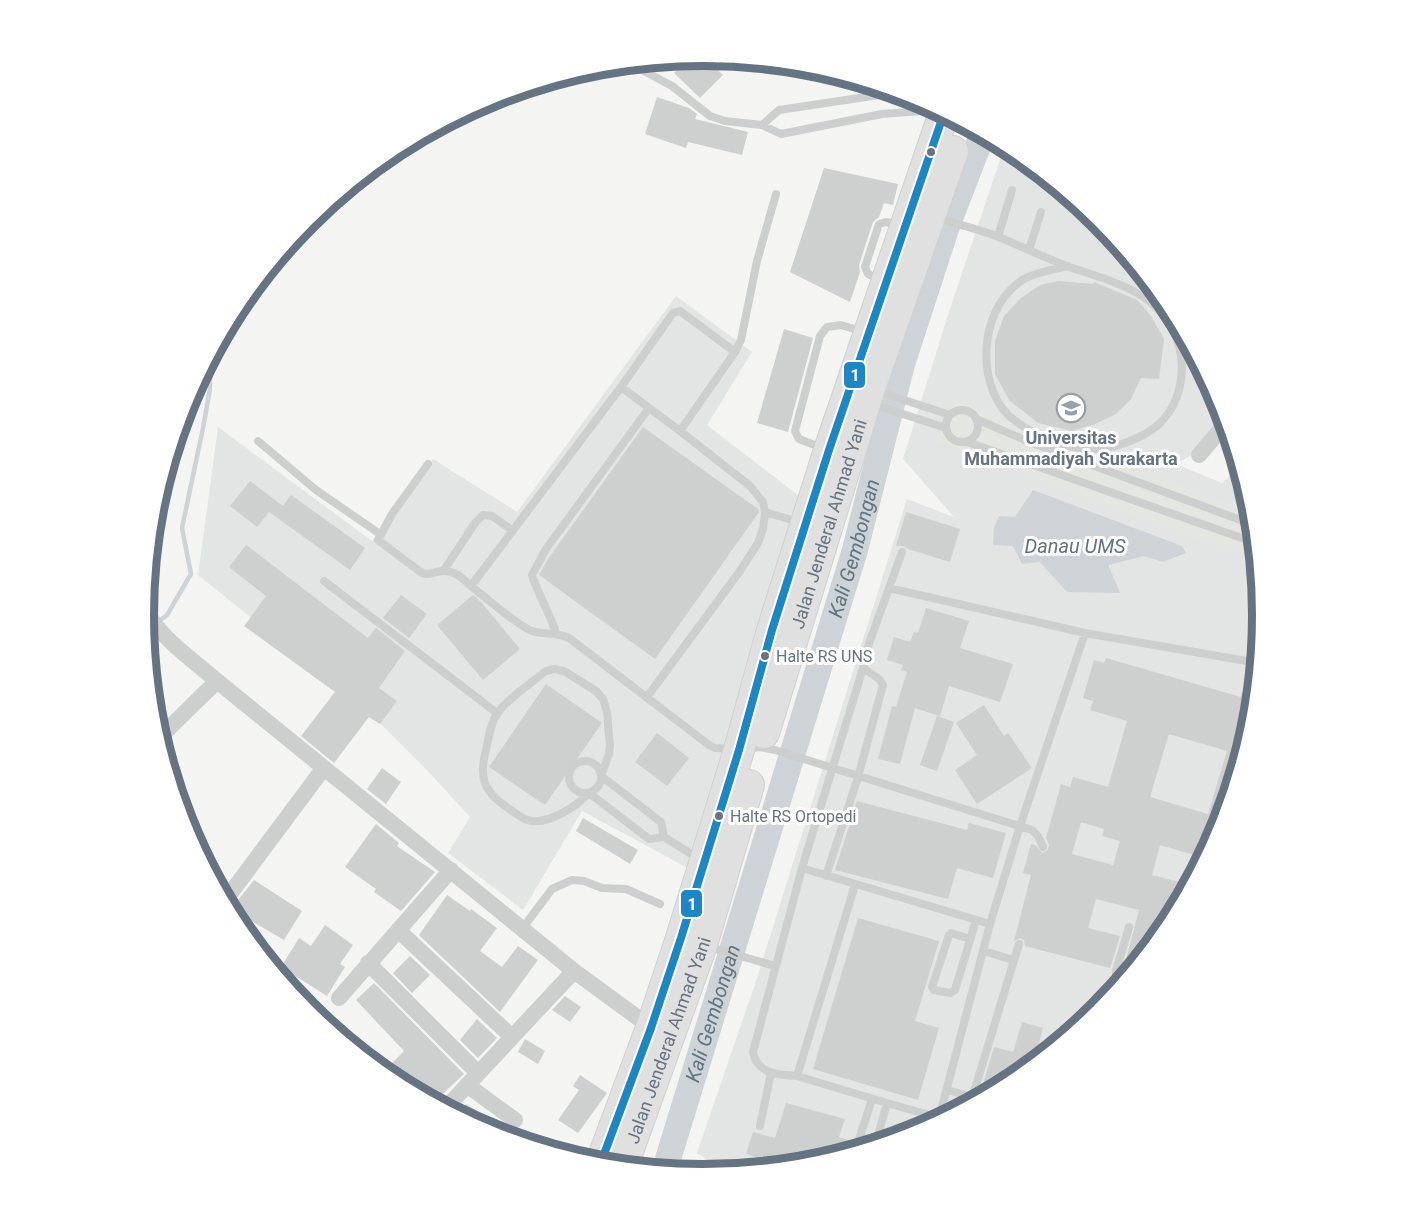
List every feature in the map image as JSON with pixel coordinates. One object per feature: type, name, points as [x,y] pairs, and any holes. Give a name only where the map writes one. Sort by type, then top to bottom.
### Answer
[{"type":"highway","name":"Jalan Jenderal Ahmad Yani","points":[[783,633],[868,395],[926,220],[947,124]]},
{"type":"highway","name":"Jalan Jenderal Ahmad Yani","points":[[604,1155],[704,945],[758,749],[805,524],[829,450],[868,395],[867,333],[886,281],[926,220]]},
{"type":"highway","name":"Jalan Jenderal Ahmad Yani","points":[[704,945],[703,862],[758,749]]},
{"type":"highway","name":"Jalan Jenderal Ahmad Yani","points":[[624,1159],[661,1033]]},
{"type":"street","points":[[1199,455],[1220,430]]},
{"type":"street","points":[[154,622],[161,631],[217,681],[323,769],[451,870],[573,971],[661,1033]]},
{"type":"street","points":[[166,732],[217,681]]},
{"type":"street","points":[[230,894],[323,769]]},
{"type":"street","points":[[339,998],[451,870]]},
{"type":"street","points":[[398,930],[512,1037]]},
{"type":"street","points":[[368,963],[472,1079],[515,1120]]},
{"type":"street","points":[[450,1103],[573,971]]},
{"type":"lane","points":[[643,70],[672,86],[710,116],[725,121],[762,125],[781,134],[882,114],[920,111]]},
{"type":"lane","points":[[762,125],[779,110],[880,95]]},
{"type":"lane","points":[[998,237],[1012,190]]},
{"type":"lane","points":[[681,431],[735,352],[744,331],[757,261],[776,194]]},
{"type":"lane","points":[[1029,249],[1041,212]]},
{"type":"lane","points":[[926,220],[998,237],[1068,266],[1125,285],[1156,306],[1163,314]]},
{"type":"lane","points":[[1068,266],[1026,278],[1015,285],[997,308],[989,325],[986,352],[992,386],[997,398],[1011,417],[1036,433],[1080,448],[1099,449],[1144,435],[1167,416],[1179,394],[1182,381],[1182,358],[1176,336]]},
{"type":"lane","points":[[471,586],[621,387],[671,315],[680,311],[735,352]]},
{"type":"lane","points":[[829,450],[799,439],[795,431],[820,336],[827,327],[841,326],[867,333]]},
{"type":"lane","points":[[621,387],[750,486],[763,502],[765,512],[763,530],[758,543],[740,571],[646,697]]},
{"type":"lane","points":[[868,395],[925,406],[950,415]]},
{"type":"lane","points":[[868,395],[946,428]]},
{"type":"lane","points":[[556,633],[551,616],[532,575],[546,549],[649,408]]},
{"type":"lane","points":[[1244,521],[1032,443],[976,419],[966,411],[957,411],[950,415],[946,428],[949,437],[953,440],[967,442],[1247,540]]},
{"type":"lane","points":[[967,442],[977,432],[976,419]]},
{"type":"lane","points":[[1032,443],[1036,433]]},
{"type":"lane","points":[[258,441],[316,490],[380,534]]},
{"type":"lane","points":[[428,464],[378,540],[422,573],[428,574],[444,570],[456,573],[528,630],[556,633],[569,638],[715,748],[758,749],[833,769],[1020,826],[1035,833],[1043,847]]},
{"type":"lane","points":[[765,512],[805,524]]},
{"type":"lane","points":[[444,570],[475,523],[483,515],[492,516],[512,530]]},
{"type":"lane","points":[[902,552],[866,652],[833,769],[770,965],[753,1052],[757,1063],[771,1073],[797,1077],[928,1116]]},
{"type":"lane","points":[[324,581],[497,713]]},
{"type":"lane","points":[[889,588],[1085,633],[1250,662]]},
{"type":"lane","points":[[942,1110],[990,924],[1020,826],[1085,633]]},
{"type":"lane","points":[[826,876],[858,777],[883,685],[879,678],[863,668]]},
{"type":"lane","points":[[550,669],[564,671],[585,684],[603,699],[607,712],[609,754],[596,790],[570,810],[540,821],[522,818],[499,802],[488,792],[484,784],[483,760],[492,723],[497,713],[550,669]]},
{"type":"lane","points":[[664,837],[661,822],[602,776],[600,769],[588,761],[580,761],[574,765],[568,778],[575,791],[589,794],[649,839],[664,837],[703,862]]},
{"type":"lane","points":[[802,868],[990,924]]},
{"type":"lane","points":[[522,929],[552,889],[572,880],[584,881],[602,888],[626,888],[660,904]]},
{"type":"lane","points":[[797,1077],[855,885]]},
{"type":"lane","points":[[970,939],[951,933],[949,935],[932,987],[934,990],[950,993],[955,990],[976,920]]},
{"type":"lane","points":[[1116,978],[1129,927]]},
{"type":"lane","points":[[977,1091],[1019,944]]},
{"type":"lane","points":[[704,945],[770,965]]},
{"type":"lane","points":[[984,951],[1013,960]]},
{"type":"lane","points":[[760,1126],[771,1073]]},
{"type":"lane","points":[[947,1089],[967,1097]]},
{"type":"lane","points":[[858,1142],[872,1098]]},
{"type":"lane","points":[[878,1137],[887,1104]]},
{"type":"shaded area","points":[[1002,155],[1038,180],[1092,227],[1139,281],[1160,310],[1196,372],[1218,425],[1195,453],[1176,464],[1222,483],[1234,472],[1248,544],[1251,580],[1251,651],[1248,687],[1234,758],[1211,826],[1196,859],[1160,921],[1139,950],[1092,1004],[1038,1051],[978,1091],[946,1108],[880,1136],[810,1154],[775,1160],[715,1165],[697,1153],[756,981],[907,499],[954,517],[903,459]]},
{"type":"shaded area","points":[[676,296],[752,352],[707,425],[799,496],[697,873],[582,811],[523,910],[448,853],[470,817],[425,768],[368,711],[198,575],[218,427],[372,541],[433,459],[517,512]]},
{"type":"shaded area","points":[[954,400],[1242,510],[1249,558],[939,442]]},
{"type":"water","name":"Danau UMS","points":[[1033,490],[1182,546],[1186,553],[1163,562],[1144,556],[1108,565],[1120,593],[1067,592],[1040,562],[1022,564],[1013,546],[993,545],[994,528],[999,516],[1015,517]]},
{"type":"building","points":[[714,66],[723,75],[700,98],[674,73],[680,67]]},
{"type":"building","points":[[657,97],[689,108],[697,114],[695,119],[748,132],[742,155],[688,142],[686,148],[645,134]]},
{"type":"building","points":[[824,168],[898,184],[893,205],[884,203],[879,217],[873,222],[850,302],[790,272]]},
{"type":"building","points":[[1042,183],[1094,230],[1039,186]]},
{"type":"building","points":[[1058,281],[1093,284],[1094,282],[1137,300],[1151,316],[1164,339],[1159,379],[1141,378],[1131,399],[1116,414],[1072,431],[1038,423],[1009,400],[995,374],[995,341],[1004,316],[1021,298],[1040,285]]},
{"type":"building","points":[[784,329],[813,338],[788,432],[757,423]]},
{"type":"building","points":[[643,427],[758,509],[759,512],[655,659],[539,575],[548,559]]},
{"type":"building","points":[[250,481],[283,506],[291,495],[365,548],[350,570],[269,512],[257,527],[230,506]]},
{"type":"building","points":[[906,512],[960,529],[950,562],[904,546],[896,546]]},
{"type":"building","points":[[246,545],[368,638],[376,628],[405,651],[379,688],[397,701],[380,724],[369,717],[334,763],[301,736],[335,692],[244,626],[266,596],[229,567]]},
{"type":"building","points":[[401,595],[427,614],[409,638],[383,618]]},
{"type":"building","points":[[473,595],[520,649],[483,680],[437,625]]},
{"type":"building","points":[[926,608],[969,621],[960,648],[1013,664],[1000,702],[949,686],[940,716],[915,708],[900,764],[878,759],[892,706],[896,707],[907,672],[901,670],[903,665],[887,660],[894,637],[910,642],[914,632],[918,633]]},
{"type":"building","points":[[1106,658],[1241,697],[1242,692],[1247,694],[1234,758],[1211,826],[1197,856],[1160,845],[1152,875],[1183,883],[1160,921],[1124,969],[1139,910],[1096,899],[1088,928],[1120,936],[1110,968],[1025,946],[1024,940],[1020,938],[1014,941],[1031,875],[1023,873],[1031,844],[1042,853],[1048,850],[1049,845],[1046,838],[1061,784],[1070,787],[1073,777],[1108,787],[1127,721],[1090,710],[1093,701],[1083,698],[1094,660],[1104,663]],"holes":[[[1169,734],[1227,751],[1208,814],[1150,797]],[[1081,822],[1104,829],[1102,836],[1120,841],[1113,865],[1072,854]]]},
{"type":"building","points":[[546,684],[602,723],[545,805],[489,767]]},
{"type":"building","points":[[984,705],[1004,736],[1008,733],[1032,768],[977,804],[955,770],[977,755],[956,723]]},
{"type":"building","points":[[937,716],[954,722],[937,771],[920,765]]},
{"type":"building","points":[[657,733],[689,758],[667,786],[635,762]]},
{"type":"building","points":[[382,768],[401,782],[386,804],[367,789]]},
{"type":"building","points":[[857,801],[967,830],[969,823],[1006,833],[993,878],[957,868],[948,899],[835,870]]},
{"type":"building","points":[[583,818],[638,850],[630,864],[576,831]]},
{"type":"building","points":[[376,824],[399,843],[397,846],[435,872],[401,911],[374,892],[376,889],[345,867]]},
{"type":"building","points":[[254,880],[302,911],[284,940],[243,916],[235,904]]},
{"type":"building","points":[[447,895],[497,928],[480,951],[502,967],[518,946],[538,960],[500,1012],[419,935]]},
{"type":"building","points":[[858,918],[939,941],[915,1021],[939,1028],[918,1100],[813,1069]]},
{"type":"building","points":[[325,925],[353,945],[340,964],[345,967],[327,996],[281,967],[299,938],[311,946]]},
{"type":"building","points":[[410,956],[430,975],[412,993],[393,973]]},
{"type":"building","points":[[374,983],[464,1074],[439,1097],[398,1072],[390,1065],[404,1051],[356,1000]]},
{"type":"building","points":[[565,996],[581,1007],[570,1022],[552,1010]]},
{"type":"building","points":[[477,1019],[497,1038],[478,1058],[460,1040]]},
{"type":"building","points":[[1022,1022],[1043,1028],[1037,1052],[982,1089],[994,1047],[1013,1052]]},
{"type":"building","points":[[525,1039],[545,1051],[538,1064],[518,1052]]},
{"type":"building","points":[[580,1075],[607,1093],[578,1133],[558,1120],[579,1090],[573,1086]]},
{"type":"building","points":[[786,1103],[845,1119],[839,1137],[851,1141],[850,1145],[845,1146],[775,1160],[767,1161],[746,1154],[753,1132],[775,1138]]},
{"type":"building","points":[[466,1104],[488,1118],[487,1120],[463,1109]]},
{"type":"waterway","name":"Kali Gembongan","points":[[666,1164],[855,550],[902,364],[947,226],[980,141]]},
{"type":"waterway","points":[[221,351],[226,346]]},
{"type":"waterway","points":[[154,625],[167,615],[191,574],[182,528],[203,428],[210,389],[210,372]]},
{"type":"transit line","name":"1","points":[[604,1155],[651,1028],[681,938],[739,750],[772,630],[829,450],[941,121]]},
{"type":"place","name":"Universitas Muhammadiyah Surakarta","points":[[1071,408]]},
{"type":"place","name":"Halte RS UNS","points":[[765,656]]},
{"type":"place","name":"Halte RS Ortopedi","points":[[719,816]]}]
